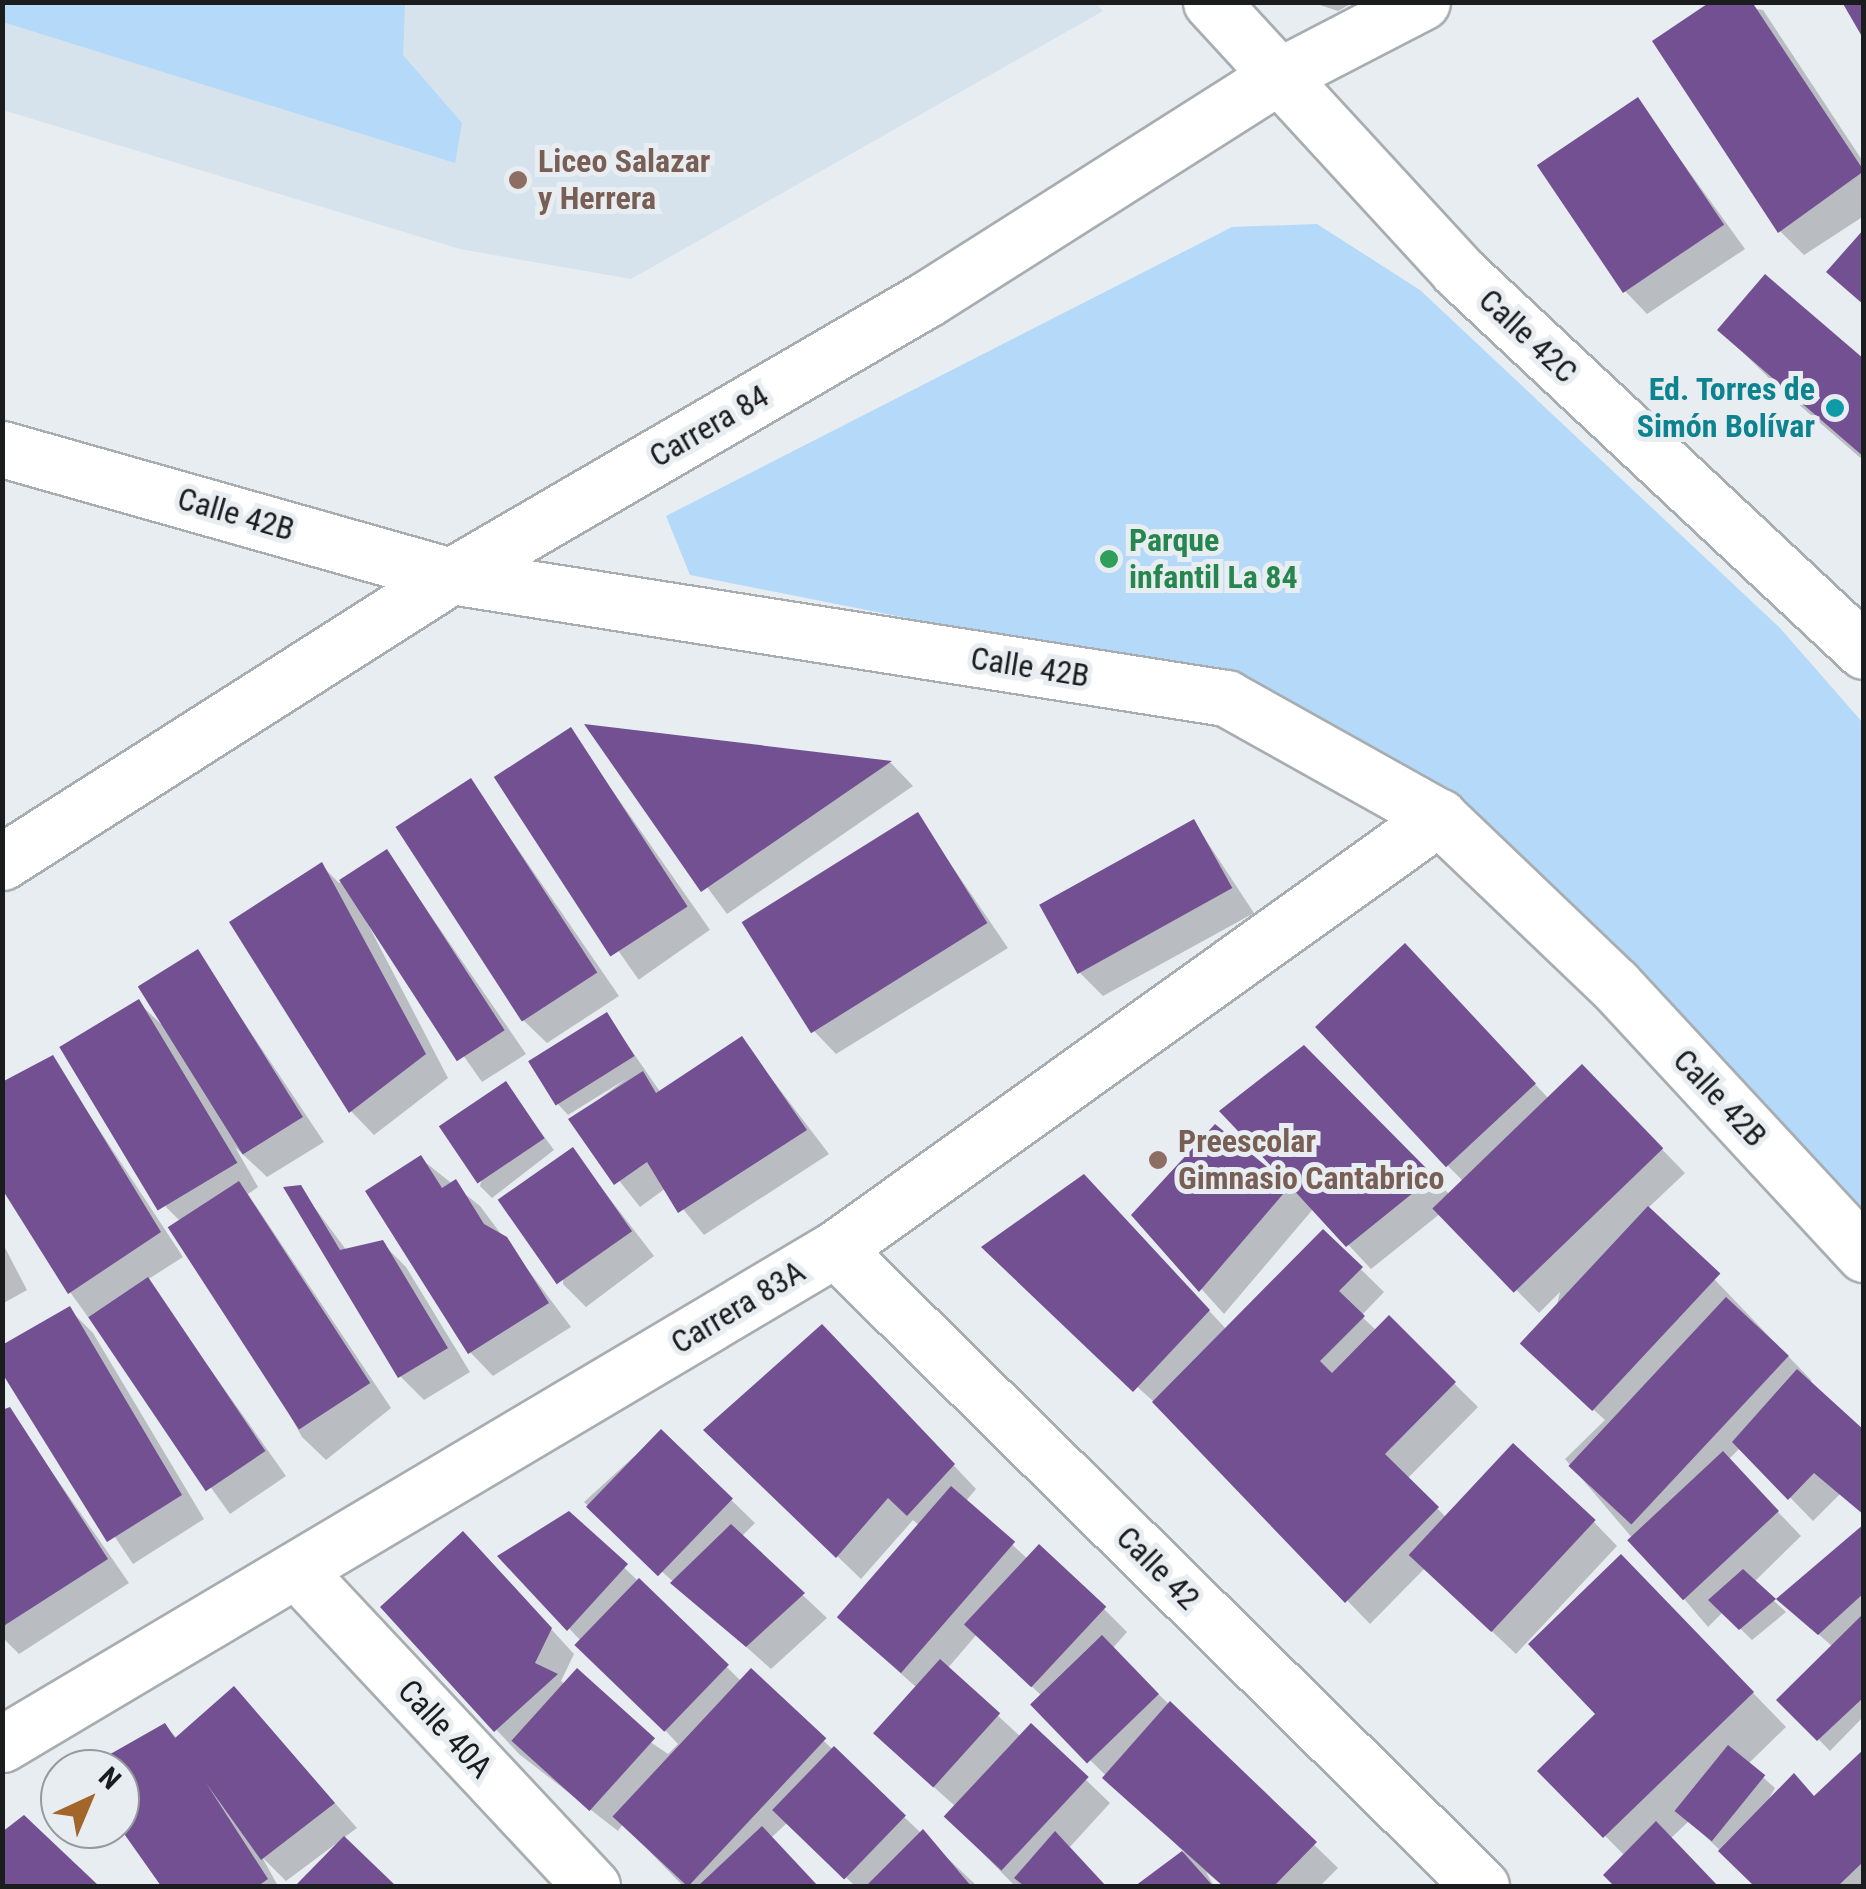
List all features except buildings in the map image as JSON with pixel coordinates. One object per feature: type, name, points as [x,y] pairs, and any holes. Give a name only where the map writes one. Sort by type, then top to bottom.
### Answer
[{"type":"street","name":"Calle 42C","points":[[1211,2],[1458,271],[1864,651]]},
{"type":"street","name":"Carrera 84","points":[[2,862],[451,576],[926,299],[1279,76],[1422,2]]},
{"type":"street","name":"Calle 42B","points":[[2,448],[451,576],[1226,698],[1439,817],[1615,985],[1864,1254]]},
{"type":"street","name":"Carrera 83A","points":[[2,1744],[835,1249],[1439,817]]},
{"type":"street","name":"Calle 42","points":[[835,1249],[1481,1886]]},
{"type":"street","name":"Calle 40A","points":[[298,1571],[592,1886]]},
{"type":"shaded area","name":"Liceo Salazar y Herrera","points":[[1095,2],[1103,11],[631,279],[460,249],[3,110],[2,3]]},
{"type":"shaded area","points":[[2,3],[405,3],[403,55],[462,123],[455,163],[3,22]]},
{"type":"shaded area","points":[[1317,224],[1420,290],[1780,628],[1863,723],[1863,1217],[1245,685],[690,575],[666,516],[1232,227]]},
{"type":"place","name":"Liceo Salazar y Herrera","points":[[518,180]]},
{"type":"place","name":"Ed. Torres de Simón Bolívar","points":[[1835,408]]},
{"type":"place","name":"Parque infantil La 84","points":[[1109,559]]},
{"type":"place","name":"Preescolar Gimnasio Cantabrico","points":[[1158,1160]]}]
